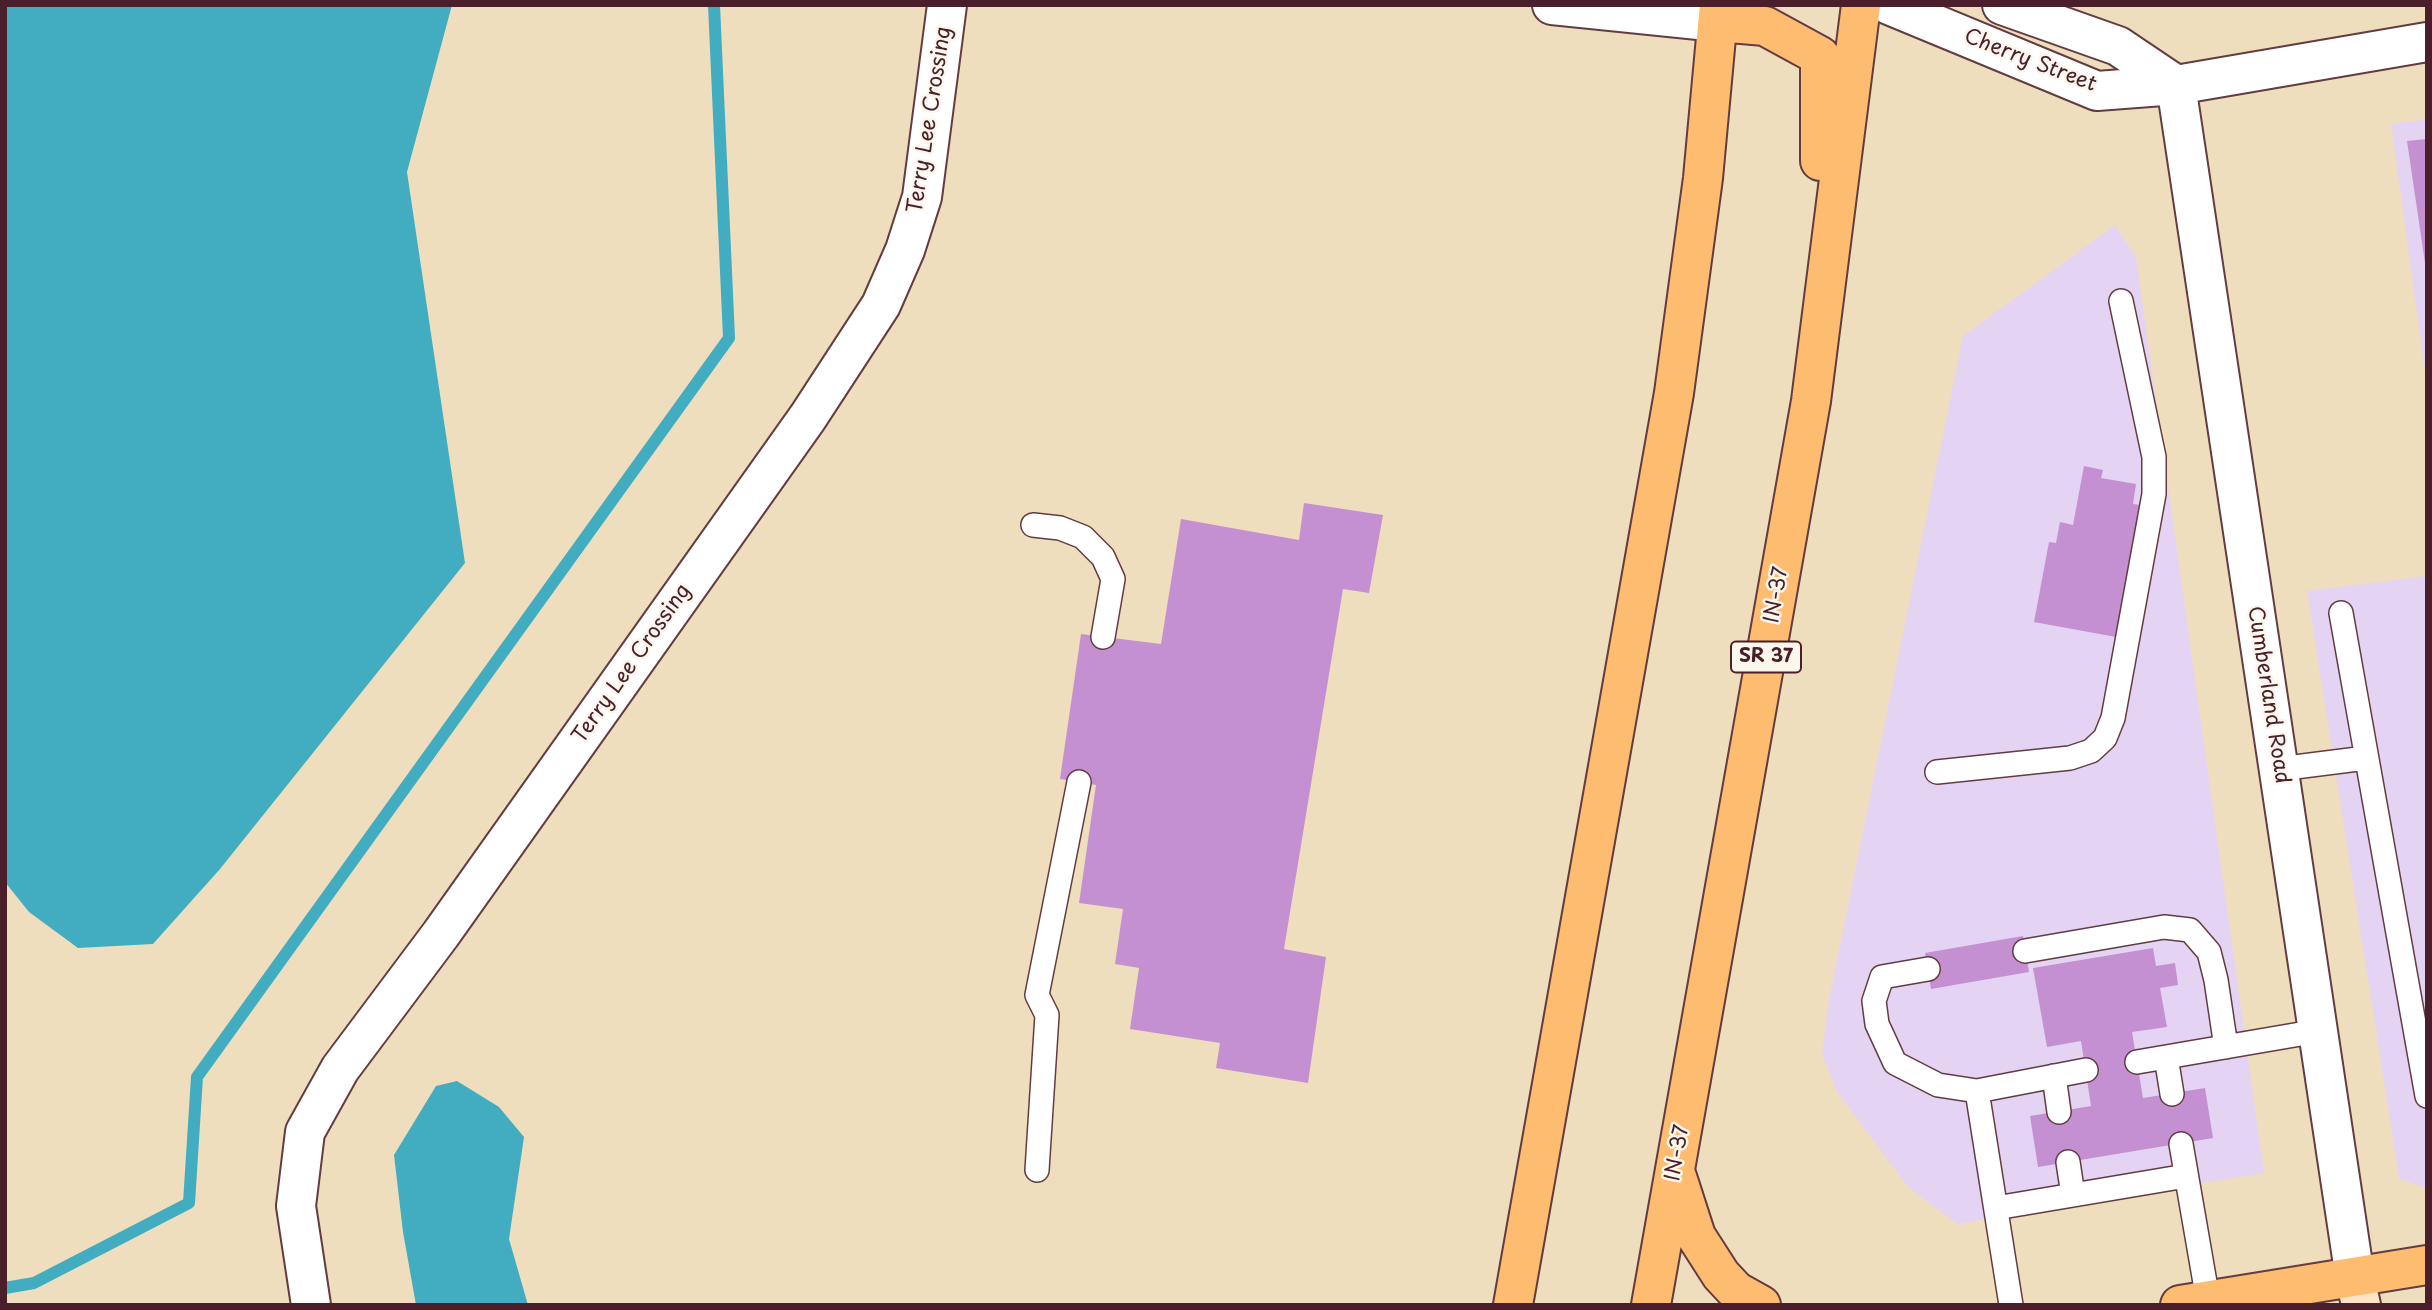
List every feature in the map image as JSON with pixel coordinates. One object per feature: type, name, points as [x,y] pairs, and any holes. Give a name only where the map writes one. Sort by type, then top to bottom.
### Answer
[{"type":"main road","name":"IN-37","points":[[1651,1305],[1811,401],[1861,5]]},
{"type":"main road","points":[[1513,1305],[1674,393],[1703,178],[1718,13],[1765,26],[1820,56],[1821,131],[1811,401]]},
{"type":"main road","points":[[1675,1170],[1696,1236],[1721,1275],[1736,1291],[1761,1305]]},
{"type":"main road","points":[[2194,1302],[2358,1291],[2427,1265]]},
{"type":"street","name":"Terry Lee Crossing","points":[[312,1305],[296,1206],[305,1132],[340,1069],[441,934],[792,440],[881,305],[905,250],[922,197],[947,5]]},
{"type":"street","points":[[1552,5],[1718,13]]},
{"type":"street","name":"Cherry Street","points":[[1889,5],[2097,91],[2176,85],[2427,42]]},
{"type":"street","name":"Cherry Street","points":[[2002,5],[2118,46],[2176,85]]},
{"type":"street","name":"Cumberland Road","points":[[2176,85],[2358,1291]]},
{"type":"lane","points":[[1937,772],[2070,758],[2091,751],[2105,738],[2113,718],[2154,494],[2154,457],[2121,301]]},
{"type":"lane","points":[[1033,526],[1060,528],[1083,537],[1103,557],[1112,579],[1103,637]]},
{"type":"lane","points":[[2341,613],[2427,1096]]},
{"type":"lane","points":[[2279,769],[2366,758]]},
{"type":"lane","points":[[1037,1170],[1047,1015],[1037,995],[1079,782]]},
{"type":"lane","points":[[2025,951],[2164,927],[2190,930],[2209,951],[2226,1047]]},
{"type":"lane","points":[[1927,969],[1882,978],[1874,1001],[1877,1024],[1895,1063],[1938,1085],[1977,1091],[2087,1070]]},
{"type":"lane","points":[[2137,1062],[2318,1031]]},
{"type":"lane","points":[[2166,1057],[2172,1094]]},
{"type":"lane","points":[[2054,1076],[2060,1112]]},
{"type":"lane","points":[[1977,1091],[2011,1305]]},
{"type":"lane","points":[[2180,1144],[2186,1175],[2194,1302]]},
{"type":"lane","points":[[2068,1162],[2073,1195]]},
{"type":"lane","points":[[1996,1208],[2186,1175]]},
{"type":"shaded area","points":[[2427,119],[2427,387],[2391,124]]},
{"type":"shaded area","points":[[2115,225],[2136,257],[2264,1173],[1957,1224],[1908,1187],[1837,1092],[1822,1054],[1829,999],[1963,336]]},
{"type":"shaded area","points":[[2427,576],[2427,1189],[2399,1178],[2307,591]]},
{"type":"water","points":[[5,5],[452,5],[407,172],[465,563],[220,869],[153,944],[78,948],[29,912],[5,882]]},
{"type":"water","points":[[457,1081],[499,1107],[524,1137],[509,1239],[528,1305],[416,1305],[403,1232],[394,1155],[436,1086]]},
{"type":"building","points":[[2427,139],[2427,263],[2425,263],[2407,141]]},
{"type":"building","points":[[2084,466],[2103,470],[2101,478],[2136,484],[2133,504],[2141,505],[2133,576],[2127,576],[2122,603],[2127,604],[2124,620],[2119,619],[2116,637],[2034,622],[2049,542],[2056,543],[2060,522],[2073,525]]},
{"type":"building","points":[[1304,503],[1383,515],[1369,593],[1343,589],[1284,949],[1326,957],[1308,1083],[1216,1068],[1220,1043],[1130,1029],[1139,968],[1115,964],[1123,909],[1079,903],[1096,785],[1060,779],[1081,634],[1161,644],[1181,519],[1299,540]]},
{"type":"building","points":[[2023,936],[2029,972],[1931,989],[1925,953]]},
{"type":"building","points":[[2153,948],[2156,966],[2175,963],[2178,985],[2160,988],[2167,1027],[2132,1032],[2143,1098],[2205,1088],[2213,1138],[2038,1167],[2030,1116],[2091,1106],[2081,1041],[2047,1047],[2033,968]]},
{"type":"waterway","points":[[5,1288],[34,1283],[189,1203],[197,1077],[729,338],[714,5]]}]
